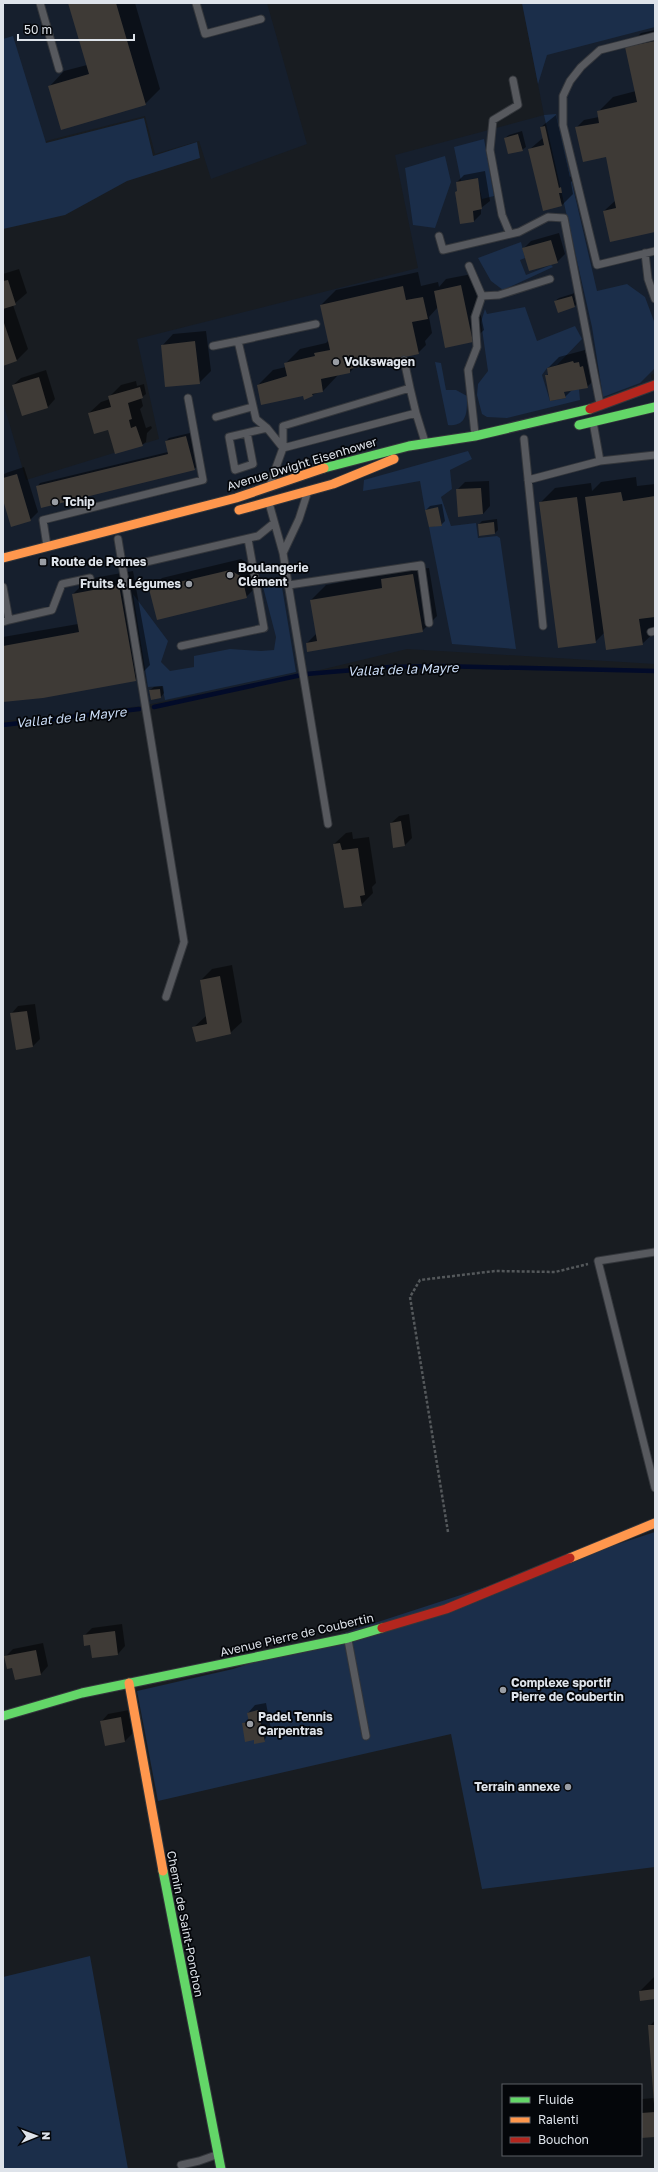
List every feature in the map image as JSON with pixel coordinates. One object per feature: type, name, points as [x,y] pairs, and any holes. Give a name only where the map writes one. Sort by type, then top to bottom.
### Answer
[{"type":"street","name":"Avenue Dwight Eisenhower","points":[[3,558],[47,548],[268,488],[310,472],[351,460],[426,444],[475,436],[600,406],[655,385]]},
{"type":"street","points":[[570,428],[655,407]]},
{"type":"street","name":"Avenue Dwight Eisenhower","points":[[230,513],[308,492],[405,456],[467,447]]},
{"type":"street","points":[[106,543],[175,522],[198,518]]},
{"type":"street","name":"Avenue Pierre de Coubertin","points":[[3,1716],[82,1694],[129,1683],[348,1638],[446,1609],[655,1523]]},
{"type":"street","name":"Chemin de Saint-Ponchon","points":[[129,1683],[173,1927],[221,2169]]},
{"type":"lane","points":[[40,3],[59,69]]},
{"type":"lane","points":[[196,3],[204,34],[261,19]]},
{"type":"lane","points":[[655,36],[600,50],[581,67],[570,81],[563,96],[563,125],[597,265],[655,250]]},
{"type":"lane","points":[[510,234],[502,215],[490,150],[493,120],[518,105],[513,80]]},
{"type":"lane","points":[[439,236],[443,250],[519,232],[548,217],[564,218],[600,406]]},
{"type":"lane","points":[[645,253],[648,279],[655,299]]},
{"type":"lane","points":[[469,266],[482,296],[475,316],[477,347],[468,370],[475,436]]},
{"type":"lane","points":[[482,296],[499,295],[550,279]]},
{"type":"lane","points":[[213,346],[238,342],[316,324]]},
{"type":"lane","points":[[238,342],[256,419],[267,428],[283,448]]},
{"type":"lane","points":[[404,360],[416,413],[426,444]]},
{"type":"lane","points":[[328,824],[289,585],[283,553],[268,502],[268,488],[283,448],[283,426],[410,388]]},
{"type":"lane","points":[[47,548],[43,520],[202,480],[188,398]]},
{"type":"lane","points":[[216,417],[252,407]]},
{"type":"lane","points":[[283,448],[416,413]]},
{"type":"lane","points":[[593,422],[600,461]]},
{"type":"lane","points":[[247,433],[253,464],[234,470],[229,437],[267,428]]},
{"type":"lane","points":[[524,438],[543,626]]},
{"type":"lane","points":[[528,480],[600,461],[655,455]]},
{"type":"lane","points":[[283,553],[299,519],[308,492]]},
{"type":"lane","points":[[146,562],[258,536],[274,523]]},
{"type":"lane","points":[[125,537],[184,942],[166,997]]},
{"type":"lane","points":[[181,646],[264,628],[248,539]]},
{"type":"lane","points":[[289,585],[421,565],[429,623]]},
{"type":"lane","points":[[3,587],[6,621],[52,610],[62,584],[90,578]]},
{"type":"lane","points":[[655,1252],[598,1261],[655,1488]]},
{"type":"lane","points":[[348,1638],[366,1736]]},
{"type":"lane","points":[[182,2165],[218,2154]]},
{"type":"path","points":[[448,1532],[410,1297],[420,1280],[495,1271],[555,1272],[598,1261]]},
{"type":"shaded area","points":[[3,3],[267,3],[307,144],[211,179],[199,141],[155,154],[145,116],[50,140],[3,158]]},
{"type":"shaded area","points":[[522,3],[655,3],[655,373],[651,375],[655,398],[655,664],[407,649],[320,670],[141,706],[3,721],[3,402],[26,480],[159,439],[137,339],[418,268],[395,155],[544,115]]},
{"type":"shaded area","points":[[522,3],[655,3],[655,27],[547,55],[538,84]]},
{"type":"shaded area","points":[[13,36],[46,143],[144,118],[153,156],[197,142],[200,158],[127,181],[65,215],[3,229],[3,39]]},
{"type":"shaded area","points":[[556,114],[597,291],[627,284],[645,297],[655,324],[655,368],[640,383],[603,397],[592,327],[544,115]]},
{"type":"shaded area","points":[[484,139],[494,196],[482,199],[477,178],[461,181],[454,147]]},
{"type":"shaded area","points":[[445,156],[451,182],[435,228],[413,225],[405,168]]},
{"type":"shaded area","points":[[521,242],[525,258],[520,260],[526,275],[551,265],[553,267],[503,290],[491,281],[478,258]]},
{"type":"shaded area","points":[[525,307],[537,341],[575,326],[582,339],[557,365],[547,368],[542,375],[550,401],[566,398],[564,392],[579,389],[580,400],[507,418],[487,417],[482,414],[477,395],[478,384],[488,371],[481,322],[485,309],[487,314]]},
{"type":"shaded area","points":[[435,362],[441,363],[446,390],[456,390],[467,396],[465,417],[463,421],[455,425],[448,425]]},
{"type":"shaded area","points":[[468,451],[472,459],[450,470],[452,489],[441,497],[451,526],[476,523],[478,538],[497,536],[500,538],[516,649],[452,644],[429,527],[442,525],[438,508],[425,510],[420,481],[363,491],[364,480]]},
{"type":"shaded area","points":[[281,581],[296,672],[165,700],[162,686],[148,687],[133,594],[168,641],[161,662],[170,671],[194,667],[194,656],[230,649],[261,651],[274,650],[276,637],[262,583]]},
{"type":"shaded area","name":"Complexe sportif Pierre de Coubertin","points":[[655,1532],[655,1867],[482,1889],[451,1734],[158,1801],[137,1691],[233,1669]]},
{"type":"shaded area","points":[[90,1956],[128,2169],[3,2169],[3,1977]]},
{"type":"building","points":[[68,3],[116,3],[146,105],[61,130],[48,86],[89,74]]},
{"type":"building","points":[[655,41],[655,232],[610,242],[603,211],[616,208],[606,157],[583,162],[575,127],[599,123],[597,111],[637,102],[625,47]]},
{"type":"building","points":[[545,126],[559,188],[561,187],[562,193],[559,193],[562,206],[543,211],[528,149],[544,145],[540,127]]},
{"type":"building","points":[[518,134],[523,151],[508,154],[504,138]]},
{"type":"building","points":[[478,178],[482,209],[473,211],[474,222],[460,224],[455,192],[457,191],[456,182]]},
{"type":"building","points":[[551,240],[558,263],[529,271],[522,248]]},
{"type":"building","points":[[8,280],[16,305],[3,309],[3,281]]},
{"type":"building","points":[[461,285],[473,342],[445,348],[434,291]]},
{"type":"building","points":[[403,286],[406,300],[423,297],[428,319],[412,322],[419,354],[350,369],[350,373],[321,379],[323,392],[312,394],[313,396],[304,400],[303,396],[261,405],[257,385],[287,376],[284,363],[315,356],[314,353],[330,350],[320,305]]},
{"type":"building","points":[[572,296],[575,307],[558,313],[554,301]]},
{"type":"building","points":[[3,320],[17,361],[3,366]]},
{"type":"building","points":[[195,341],[200,384],[165,387],[161,345]]},
{"type":"building","points":[[573,361],[574,363],[579,362],[580,367],[583,366],[588,388],[564,392],[566,398],[550,401],[545,375],[548,375],[547,368]]},
{"type":"building","points":[[39,377],[48,408],[22,416],[12,385]]},
{"type":"building","points":[[140,387],[143,398],[128,403],[132,419],[129,420],[131,428],[136,426],[143,446],[115,454],[108,430],[94,434],[88,413],[111,407],[108,396]]},
{"type":"building","points":[[186,436],[195,470],[41,508],[36,486],[168,454],[165,441]]},
{"type":"building","points":[[17,474],[31,521],[11,527],[3,500],[3,478]]},
{"type":"building","points":[[481,488],[483,514],[458,517],[456,489]]},
{"type":"building","points":[[621,492],[623,501],[655,496],[655,617],[639,619],[643,645],[606,650],[585,497]]},
{"type":"building","points":[[577,497],[596,643],[558,648],[539,502]]},
{"type":"building","points":[[438,507],[442,526],[429,527],[425,510]]},
{"type":"building","points":[[494,522],[495,534],[479,536],[478,524]]},
{"type":"building","points":[[230,570],[242,577],[247,598],[157,620],[149,589]]},
{"type":"building","points":[[413,574],[423,632],[307,652],[306,643],[317,641],[310,600],[382,588],[381,579]]},
{"type":"building","points":[[119,585],[136,681],[43,698],[3,702],[3,646],[79,632],[72,594]]},
{"type":"building","points":[[160,689],[161,698],[151,700],[149,690]]},
{"type":"building","points":[[401,821],[405,846],[393,848],[390,823]]},
{"type":"building","points":[[340,843],[342,850],[358,848],[365,895],[360,896],[362,906],[344,908],[333,844]]},
{"type":"building","points":[[220,976],[231,1034],[196,1042],[192,1027],[207,1024],[200,980]]},
{"type":"building","points":[[27,1011],[33,1047],[16,1050],[10,1013]]},
{"type":"building","points":[[115,1631],[118,1655],[92,1658],[90,1645],[84,1646],[83,1635]]},
{"type":"building","points":[[36,1650],[41,1675],[15,1680],[12,1668],[7,1669],[4,1656]]},
{"type":"building","points":[[258,1710],[265,1742],[254,1744],[254,1740],[245,1742],[242,1723],[249,1722],[247,1713]]},
{"type":"building","points":[[121,1717],[125,1742],[105,1746],[100,1721]]},
{"type":"building","points":[[655,1989],[655,1999],[640,2001],[639,1991]]},
{"type":"building","points":[[648,2025],[655,2025],[655,2104],[654,2104]]},
{"type":"building","points":[[655,2112],[655,2137],[642,2138],[642,2113]]},
{"type":"waterway","name":"Vallat de la Mayre","points":[[154,707],[306,674],[390,667],[438,666],[655,671]]},
{"type":"waterway","name":"Vallat de la Mayre","points":[[3,725],[139,709]]},
{"type":"traffic: fast","points":[[579,425],[655,407]]},
{"type":"traffic: fast","points":[[324,468],[409,446],[475,436],[590,409]]},
{"type":"traffic: fast","points":[[3,1716],[82,1693],[348,1638],[382,1628]]},
{"type":"traffic: fast","points":[[163,1871],[221,2169]]},
{"type":"traffic: slow","points":[[239,510],[333,484],[394,459]]},
{"type":"traffic: slow","points":[[3,558],[236,498],[324,468]]},
{"type":"traffic: slow","points":[[570,1558],[655,1523]]},
{"type":"traffic: slow","points":[[129,1683],[163,1871]]},
{"type":"traffic: jam","points":[[590,409],[655,385]]},
{"type":"traffic: jam","points":[[382,1628],[446,1609],[570,1558]]},
{"type":"place","name":"Volkswagen","points":[[336,362]]},
{"type":"place","name":"Tchip","points":[[55,502]]},
{"type":"place","name":"Route de Pernes","points":[[43,562]]},
{"type":"place","name":"Boulangerie Clément","points":[[230,575]]},
{"type":"place","name":"Fruits & Légumes","points":[[189,584]]},
{"type":"place","name":"Complexe sportif Pierre de Coubertin","points":[[503,1690]]},
{"type":"place","name":"Padel Tennis Carpentras","points":[[250,1724]]},
{"type":"place","name":"Terrain annexe","points":[[568,1787]]}]
